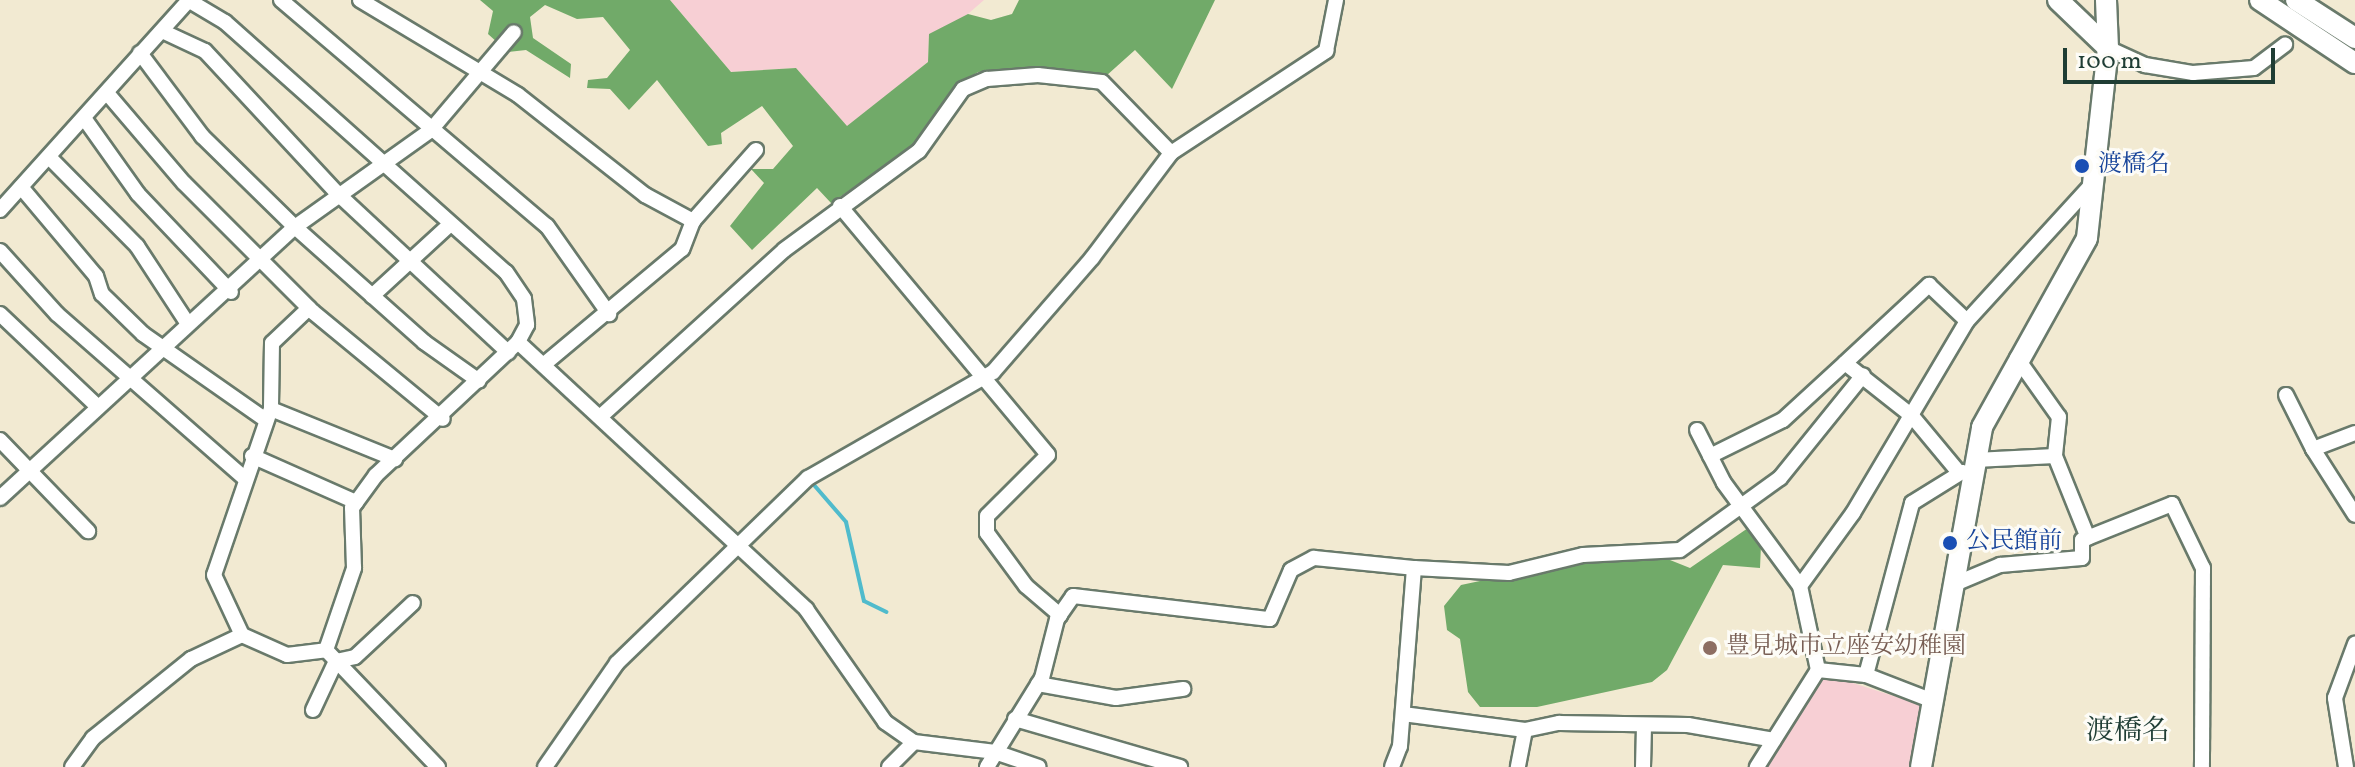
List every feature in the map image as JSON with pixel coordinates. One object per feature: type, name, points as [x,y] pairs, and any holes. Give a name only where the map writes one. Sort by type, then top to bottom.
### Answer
[{"type":"street","points":[[0,210],[189,0],[225,22],[448,226],[506,272],[524,299],[527,325],[513,347],[443,419],[395,459],[356,502],[354,568],[313,710]]},
{"type":"street","points":[[281,0],[547,226],[609,314]]},
{"type":"street","points":[[360,0],[483,78],[518,95],[645,195],[693,221]]},
{"type":"street","points":[[545,767],[617,663],[734,546],[849,450],[983,377],[1092,258],[1171,153],[1326,51],[1336,0]]},
{"type":"street","points":[[2058,0],[2108,48],[2145,65],[2193,73],[2254,68],[2285,45]]},
{"type":"street","points":[[1921,767],[1957,583],[1968,469],[1982,427],[2017,358],[2087,238],[2097,179],[2108,48],[2106,0]]},
{"type":"street","points":[[2260,0],[2355,63]]},
{"type":"street","points":[[2296,0],[2355,38]]},
{"type":"street","points":[[162,31],[205,51],[339,195],[409,262],[513,347],[547,362],[734,546],[806,609],[885,722],[914,742],[995,752],[1039,767]]},
{"type":"street","points":[[0,498],[25,468],[188,324],[231,292],[295,227],[339,195],[386,168],[431,130],[483,78],[514,32]]},
{"type":"street","points":[[140,53],[202,136],[295,227],[372,296],[479,381]]},
{"type":"street","points":[[600,417],[840,206],[919,151],[963,89],[987,79],[1102,82],[1171,153]]},
{"type":"street","points":[[107,93],[261,261],[309,308],[443,419]]},
{"type":"street","points":[[84,118],[138,194],[231,292]]},
{"type":"street","points":[[547,362],[609,314],[682,249],[693,221],[756,150]]},
{"type":"street","points":[[49,157],[137,246],[188,324]]},
{"type":"street","points":[[1800,586],[1912,416],[1967,321],[2097,179]]},
{"type":"street","points":[[21,187],[96,276],[102,294],[143,334],[166,344],[216,390],[268,414],[395,459]]},
{"type":"street","points":[[840,206],[1048,455],[987,516],[987,533],[1026,586],[1060,615]]},
{"type":"street","points":[[372,296],[448,226]]},
{"type":"street","points":[[0,251],[129,377],[243,477]]},
{"type":"street","points":[[1710,456],[1783,420],[1929,285],[1967,321]]},
{"type":"street","points":[[309,308],[272,343],[268,414],[243,477],[214,575],[242,635],[287,655],[355,657],[413,603]]},
{"type":"street","points":[[0,314],[95,404]]},
{"type":"street","points":[[1957,583],[2000,565],[2082,558],[2088,538],[2055,456],[2059,417],[2017,358]]},
{"type":"street","points":[[1845,363],[1912,416],[1968,469]]},
{"type":"street","points":[[987,767],[1038,684],[1060,615],[1073,596],[1270,619],[1291,570],[1314,558],[1509,573],[1583,555],[1680,550],[1780,478],[1863,375]]},
{"type":"street","points":[[2286,395],[2313,449],[2355,515]]},
{"type":"street","points":[[1697,430],[1741,506],[1800,586],[1818,670],[1757,767]]},
{"type":"street","points":[[2313,449],[2355,433]]},
{"type":"street","points":[[0,440],[88,531]]},
{"type":"street","points":[[252,456],[356,502]]},
{"type":"street","points":[[1866,675],[1912,503],[1968,469],[2055,456]]},
{"type":"street","points":[[2088,538],[2172,504],[2203,568],[2202,767]]},
{"type":"street","points":[[1392,767],[1403,714],[1414,568]]},
{"type":"street","points":[[72,767],[93,738],[191,659],[242,635]]},
{"type":"street","points":[[2346,767],[2335,698],[2355,644]]},
{"type":"street","points":[[331,656],[438,767]]},
{"type":"street","points":[[1818,670],[1866,675],[1933,701]]},
{"type":"street","points":[[1038,684],[1116,698],[1183,689]]},
{"type":"street","points":[[1403,714],[1525,730],[1559,723],[1688,725],[1774,740]]},
{"type":"street","points":[[1015,719],[1180,767]]},
{"type":"street","points":[[1643,767],[1644,726]]},
{"type":"street","points":[[1518,767],[1525,730]]},
{"type":"street","points":[[889,767],[914,742]]},
{"type":"shaded area","points":[[670,0],[984,0],[953,27],[929,34],[928,62],[847,127],[796,68],[731,72]]},
{"type":"shaded area","points":[[1834,677],[1928,707],[1914,767],[1765,767],[1815,682]]},
{"type":"green space","points":[[480,0],[670,0],[731,72],[796,68],[847,126],[928,62],[929,34],[968,14],[991,20],[1012,14],[1019,0],[1215,0],[1172,89],[1135,50],[1106,76],[1041,67],[978,72],[957,86],[916,145],[831,203],[817,188],[752,250],[730,226],[764,183],[751,169],[773,169],[793,146],[762,106],[721,133],[722,144],[708,146],[657,80],[629,110],[610,89],[587,88],[588,80],[607,78],[630,50],[603,17],[577,19],[545,5],[530,17],[533,38],[571,64],[570,78],[526,50],[508,52],[488,34],[493,11]]},
{"type":"green space","points":[[1748,528],[1761,545],[1760,568],[1723,565],[1667,670],[1652,682],[1537,707],[1480,707],[1468,692],[1460,639],[1447,630],[1444,606],[1461,585],[1584,559],[1670,560],[1690,568]]},
{"type":"waterway","points":[[814,485],[846,522],[864,601],[887,612]]},
{"type":"place","name":"渡橋名","points":[[2082,166]]},
{"type":"place","name":"公民館前","points":[[1950,543]]},
{"type":"place","name":"豊見城市立座安幼稚園","points":[[1710,648]]},
{"type":"district","name":"渡橋名","points":[[2128,732]]}]
